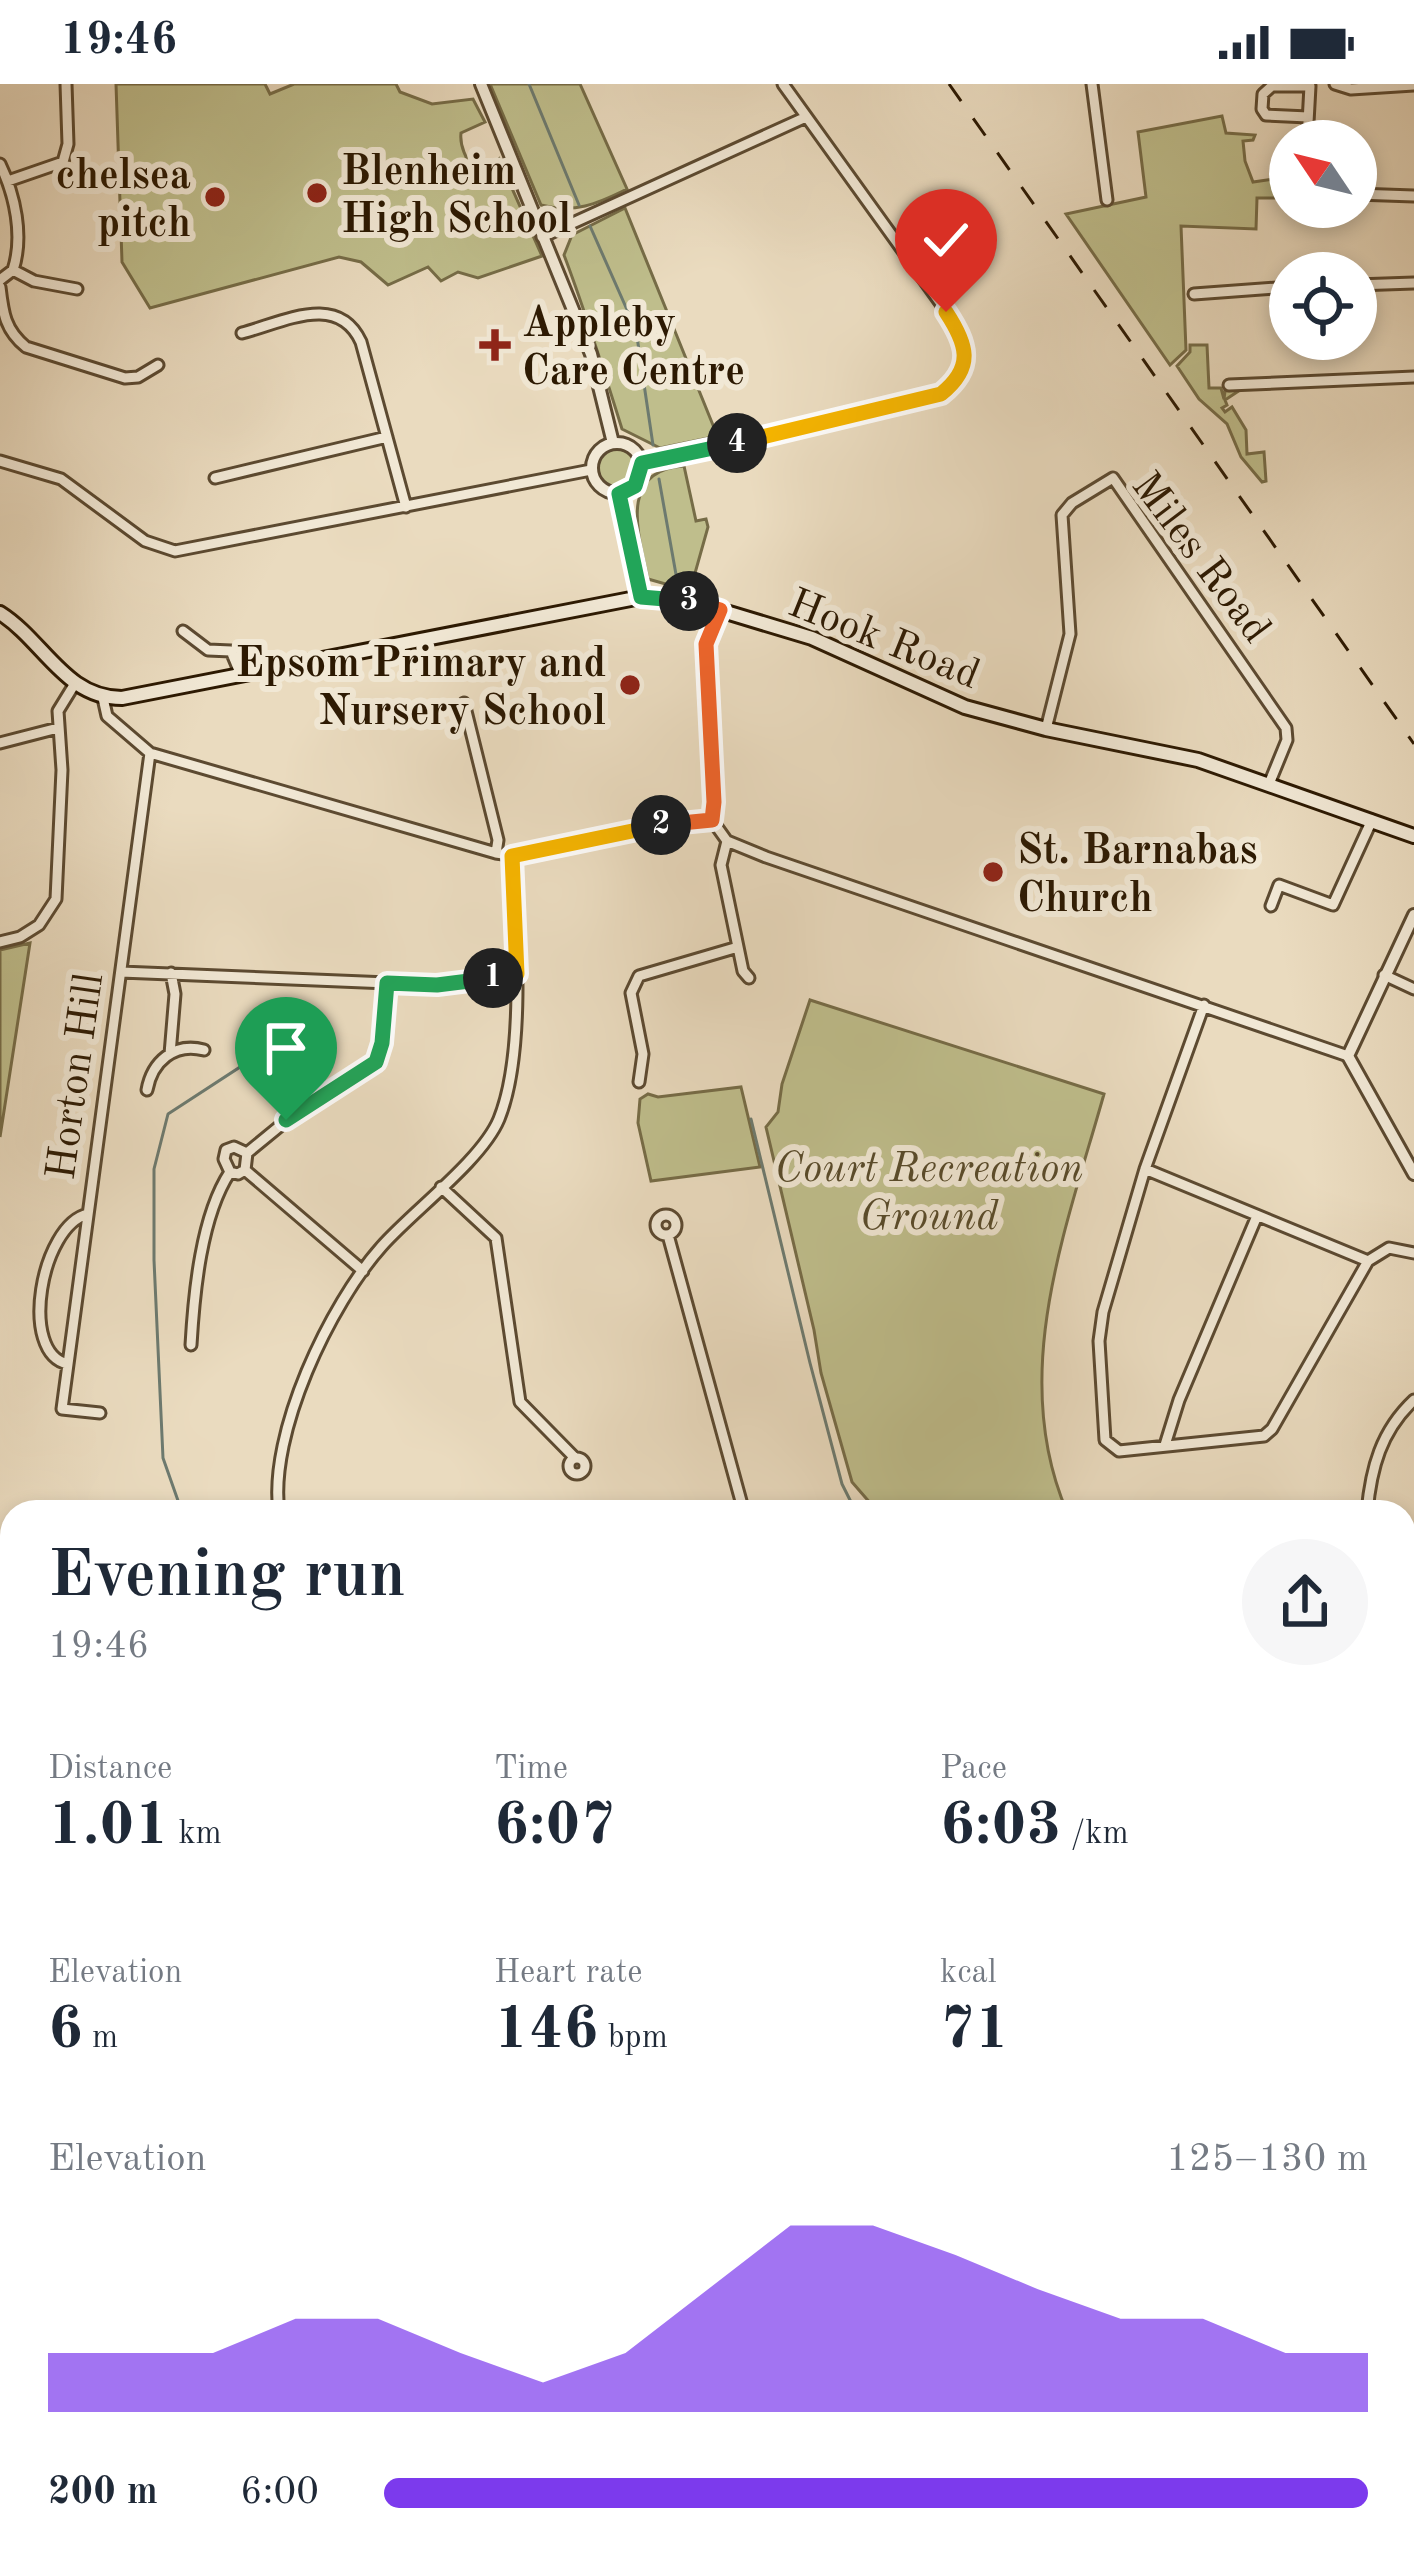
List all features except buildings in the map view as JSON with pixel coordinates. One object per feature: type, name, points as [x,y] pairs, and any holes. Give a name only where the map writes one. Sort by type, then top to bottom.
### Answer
[{"type":"main road","name":"Hook Road","points":[[103,698],[641,597],[670,597],[858,656],[965,707],[1198,760],[1414,836]]},
{"type":"main road","points":[[0,613],[34,639],[74,685],[103,698]]},
{"type":"street","points":[[8,181],[63,162],[68,144],[66,84]]},
{"type":"street","points":[[481,84],[591,354],[613,442]]},
{"type":"street","points":[[642,463],[929,400],[959,376],[963,338],[783,84]]},
{"type":"street","points":[[1092,84],[1108,200]]},
{"type":"street","points":[[1335,84],[1351,88],[1414,85]]},
{"type":"street","points":[[1308,117],[1266,115],[1262,94],[1272,86],[1312,85],[1308,120]]},
{"type":"street","points":[[542,237],[806,117]]},
{"type":"street","points":[[0,164],[8,181],[18,242],[13,270],[0,284],[4,320],[16,339],[125,378],[138,377],[158,365]]},
{"type":"street","points":[[1377,195],[1414,196]]},
{"type":"street","points":[[13,270],[34,281],[77,289]]},
{"type":"street","points":[[1377,284],[1414,283]]},
{"type":"street","points":[[1194,294],[1269,289]]},
{"type":"street","points":[[242,333],[323,311],[343,317],[361,343],[406,507]]},
{"type":"street","points":[[1229,385],[1414,377]]},
{"type":"street","points":[[215,478],[387,437]]},
{"type":"street","points":[[613,442],[629,446],[642,463],[635,486],[619,494],[600,487],[591,470],[598,451],[613,442]]},
{"type":"street","points":[[0,461],[61,479],[146,542],[175,551],[591,470]]},
{"type":"street","name":"Miles Road","points":[[1046,729],[1070,634],[1062,514],[1113,478],[1286,728],[1287,740],[1269,784]]},
{"type":"street","points":[[619,494],[641,597]]},
{"type":"street","points":[[720,610],[706,644],[715,796],[712,820],[727,841],[1348,1056],[1414,1174]]},
{"type":"street","points":[[183,631],[208,650],[231,651],[241,675]]},
{"type":"street","points":[[0,942],[39,925],[56,899],[62,770],[58,711],[74,685]]},
{"type":"street","points":[[103,698],[107,716],[150,753],[496,853],[512,856],[668,824],[712,820]]},
{"type":"street","points":[[464,703],[497,840],[496,853]]},
{"type":"street","points":[[0,743],[58,728]]},
{"type":"street","name":"Horton Hill","points":[[100,1414],[62,1409],[150,753]]},
{"type":"street","points":[[1271,906],[1279,886],[1333,905],[1372,820]]},
{"type":"street","points":[[727,841],[721,865],[743,971],[749,978]]},
{"type":"street","points":[[279,1500],[279,1456],[288,1418],[363,1271],[484,1142],[502,1111],[516,1020],[512,856]]},
{"type":"street","points":[[1348,1056],[1414,915]]},
{"type":"street","points":[[639,1082],[643,1054],[631,993],[639,976],[738,947]]},
{"type":"street","points":[[121,972],[437,985],[517,974]]},
{"type":"street","points":[[170,1054],[175,994],[171,973]]},
{"type":"street","points":[[1384,975],[1414,989]]},
{"type":"street","points":[[247,1153],[226,1150],[225,1167],[238,1174],[245,1169],[247,1153],[286,1120],[376,1062],[387,983]]},
{"type":"street","points":[[1204,1005],[1145,1169],[1099,1330],[1106,1440],[1119,1450],[1255,1438],[1272,1429],[1368,1261],[1389,1248],[1414,1253]]},
{"type":"street","points":[[147,1090],[154,1066],[170,1054],[190,1047],[204,1050]]},
{"type":"street","points":[[245,1169],[363,1271]]},
{"type":"street","points":[[1145,1169],[1368,1261]]},
{"type":"street","points":[[191,1345],[202,1258],[220,1190],[230,1172]]},
{"type":"street","points":[[441,1187],[496,1238],[520,1402],[575,1458]]},
{"type":"street","points":[[68,1364],[50,1357],[44,1346],[45,1274],[59,1233],[88,1214]]},
{"type":"street","points":[[1165,1445],[1179,1400],[1257,1216]]},
{"type":"street","points":[[668,1235],[741,1500]]},
{"type":"street","points":[[1369,1500],[1378,1452],[1390,1428],[1414,1400]]},
{"type":"green space","name":"Blenheim High School","points":[[116,84],[265,84],[270,94],[294,84],[396,84],[400,92],[432,104],[473,99],[485,122],[461,133],[466,157],[479,180],[499,159],[542,256],[478,278],[458,272],[441,281],[428,267],[388,285],[361,262],[339,257],[150,308],[122,262]]},
{"type":"green space","points":[[490,84],[580,84],[627,189],[585,206],[541,205]]},
{"type":"green space","points":[[1222,116],[1226,133],[1255,135],[1243,141],[1245,161],[1253,182],[1269,180],[1269,198],[1257,198],[1256,229],[1181,226],[1186,350],[1170,365],[1066,214],[1146,197],[1138,132]]},
{"type":"green space","points":[[625,208],[717,435],[713,437],[660,448],[622,429],[564,255],[572,235]]},
{"type":"green space","points":[[1190,345],[1207,345],[1209,388],[1221,388],[1224,399],[1225,391],[1240,390],[1222,408],[1225,412],[1232,407],[1246,430],[1247,454],[1264,452],[1266,481],[1241,457],[1227,424],[1199,399],[1177,366],[1190,352]]},
{"type":"green space","points":[[617,447],[632,454],[639,469],[632,484],[617,491],[602,484],[595,469],[602,454]]},
{"type":"green space","points":[[684,466],[696,521],[706,519],[708,527],[690,591],[648,579],[638,525],[641,492],[649,479]]},
{"type":"green space","points":[[30,943],[0,1137],[0,950]]},
{"type":"green space","name":"Court Recreation Ground","points":[[810,1000],[1104,1094],[1060,1249],[1043,1355],[1050,1460],[1063,1500],[868,1500],[852,1482],[821,1373],[766,1127],[778,1112],[782,1084]]},
{"type":"green space","points":[[741,1087],[760,1167],[651,1181],[638,1123],[640,1099],[648,1094],[658,1097]]},
{"type":"waterway","points":[[529,84],[579,205]]},
{"type":"waterway","points":[[590,226],[636,330],[653,445]]},
{"type":"waterway","points":[[659,479],[677,580]]},
{"type":"waterway","points":[[178,1500],[163,1458],[154,1169],[168,1114],[257,1056]]},
{"type":"waterway","points":[[751,1119],[810,1363],[850,1500]]},
{"type":"railway","points":[[949,84],[1414,744]]},
{"type":"place","name":"Blenheim High School","points":[[317,193]]},
{"type":"place","name":"chelsea pitch","points":[[215,197]]},
{"type":"place","name":"Appleby Care Centre","points":[[495,345]]},
{"type":"place","name":"Epsom Primary and Nursery School","points":[[630,685]]},
{"type":"place","name":"St. Barnabas Church","points":[[993,872]]},
{"type":"route","points":[[286,1120],[376,1062],[387,983],[437,985],[517,974],[512,856],[668,824],[712,820],[715,796],[706,644],[720,610],[670,597],[641,597],[619,494],[640,480],[642,463],[941,394],[959,376],[964,352],[963,338],[946,312]]}]
